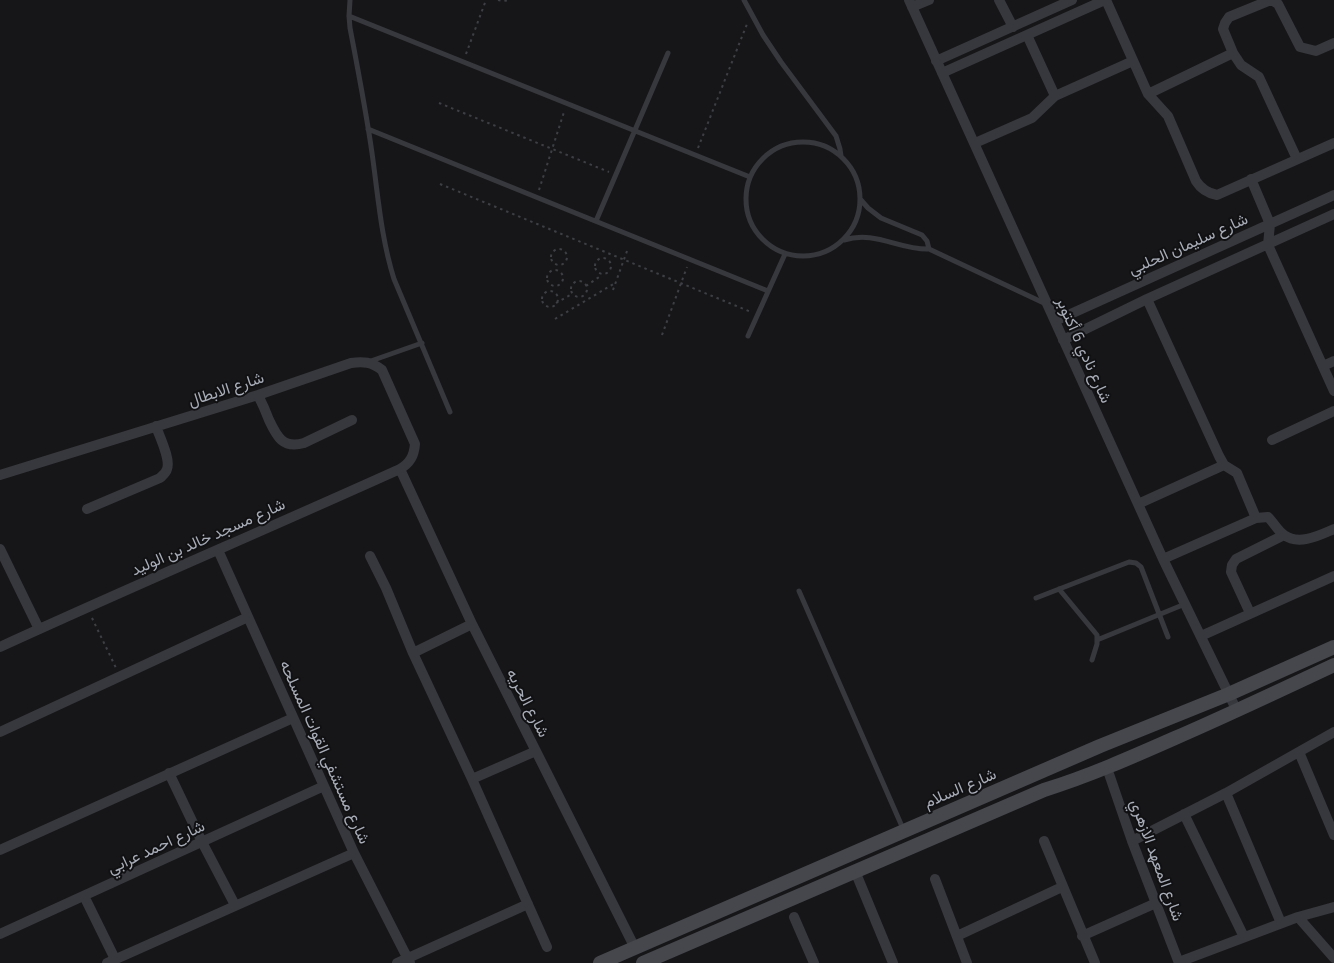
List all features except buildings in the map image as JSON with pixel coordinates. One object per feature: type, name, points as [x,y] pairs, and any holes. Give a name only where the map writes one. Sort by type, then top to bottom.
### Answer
[{"type":"street","points":[[911,4],[929,0]]},
{"type":"street","points":[[999,0],[1012,27]]},
{"type":"street","points":[[936,61],[1072,0]]},
{"type":"street","points":[[942,73],[1105,0],[1148,94],[1168,116],[1196,181],[1204,191],[1217,195],[1334,143]]},
{"type":"street","points":[[1297,159],[1258,77],[1241,65],[1223,29],[1229,17],[1268,1],[1273,1],[1278,4],[1300,47],[1316,51],[1334,43]]},
{"type":"street","name":"شارع نادي 6 أكتوبر","points":[[911,4],[1163,559],[1237,711]]},
{"type":"street","points":[[1026,35],[1054,96]]},
{"type":"street","points":[[1148,94],[1234,53]]},
{"type":"street","points":[[974,143],[1032,118],[1054,96],[1133,61]]},
{"type":"street","points":[[1251,179],[1270,224],[1268,245],[1334,391]]},
{"type":"street","name":"شارع سليمان الحلبي","points":[[1055,322],[1334,195]]},
{"type":"street","name":"شارع سليمان الحلبي","points":[[1063,340],[1334,214]]},
{"type":"street","points":[[1148,299],[1224,465],[1237,473],[1256,518]]},
{"type":"street","points":[[1323,366],[1334,361]]},
{"type":"street","name":"شارع الابطال","points":[[0,475],[258,395],[351,363],[367,362]]},
{"type":"street","name":"شارع مسجد خالد بن الوليد","points":[[0,647],[407,465],[415,452],[415,444],[382,370],[375,364],[367,362]]},
{"type":"street","points":[[258,395],[276,435],[282,441],[289,444],[297,445],[304,443],[352,420]]},
{"type":"street","points":[[1272,440],[1334,411]]},
{"type":"street","points":[[87,509],[160,478],[165,474],[168,468],[168,461],[156,426]]},
{"type":"street","points":[[1138,504],[1224,465]]},
{"type":"street","name":"شارع الحريه","points":[[400,469],[472,624],[635,948]]},
{"type":"street","points":[[1163,559],[1256,518],[1268,517],[1284,535],[1298,540],[1307,539],[1334,529]]},
{"type":"street","points":[[1250,614],[1231,572],[1232,565],[1236,559],[1284,535]]},
{"type":"street","points":[[0,549],[40,628]]},
{"type":"street","name":"شارع مستشفي القوات المسلحه","points":[[218,550],[354,853],[409,961]]},
{"type":"street","points":[[370,556],[390,596],[413,653],[472,779],[546,947]]},
{"type":"street","points":[[1201,636],[1334,576]]},
{"type":"street","points":[[0,732],[248,617]]},
{"type":"street","points":[[413,653],[472,624]]},
{"type":"street","name":"شارع السلام","points":[[600,963],[1100,746],[1229,694],[1334,647]]},
{"type":"street","points":[[643,963],[1044,790],[1107,768],[1237,711],[1334,665]]},
{"type":"street","points":[[0,850],[293,718]]},
{"type":"street","points":[[1132,841],[1226,794],[1334,732]]},
{"type":"street","points":[[472,779],[536,751]]},
{"type":"street","points":[[1299,752],[1334,835]]},
{"type":"street","name":"شارع المعهد الازهري","points":[[1107,768],[1132,841],[1179,962]]},
{"type":"street","points":[[169,773],[235,906]]},
{"type":"street","points":[[1037,774],[1044,790]]},
{"type":"street","name":"شارع احمد عرابي","points":[[0,934],[324,786]]},
{"type":"street","points":[[1226,794],[1281,923]]},
{"type":"street","points":[[1184,814],[1244,937]]},
{"type":"street","points":[[1044,842],[1095,963]]},
{"type":"street","points":[[84,896],[111,961],[354,853]]},
{"type":"street","points":[[855,871],[893,963]]},
{"type":"street","points":[[935,879],[967,963]]},
{"type":"street","points":[[957,936],[1062,887]]},
{"type":"street","points":[[1082,936],[1156,903]]},
{"type":"street","points":[[397,963],[409,961],[528,904]]},
{"type":"street","points":[[1179,962],[1281,923],[1334,906]]},
{"type":"street","points":[[794,917],[814,963]]},
{"type":"street","points":[[1298,917],[1334,958]]},
{"type":"lane","points":[[350,0],[349,16],[389,264],[450,412]]},
{"type":"lane","points":[[744,0],[781,62],[836,136],[841,156]]},
{"type":"lane","points":[[349,16],[750,176]]},
{"type":"lane","points":[[596,221],[668,53]]},
{"type":"lane","points":[[368,129],[768,291]]},
{"type":"lane","points":[[801,142],[817,144],[841,156],[854,172],[859,185],[861,200],[860,212],[851,232],[835,247],[816,256],[800,257],[785,254],[766,243],[759,236],[751,222],[746,207],[747,186],[750,176],[759,163],[770,152],[780,147],[790,143],[801,142]]},
{"type":"lane","points":[[861,200],[881,218],[922,235],[927,241],[929,249]]},
{"type":"lane","points":[[844,240],[866,237],[919,249],[929,249],[1047,305]]},
{"type":"lane","points":[[748,336],[785,254]]},
{"type":"lane","points":[[367,362],[422,343]]},
{"type":"lane","points":[[1036,598],[1133,562],[1141,567],[1168,637]]},
{"type":"lane","points":[[1059,589],[1094,630],[1098,640],[1092,660]]},
{"type":"lane","points":[[799,590],[904,832]]},
{"type":"lane","points":[[1098,640],[1185,604]]},
{"type":"path","points":[[463,62],[486,0]]},
{"type":"path","points":[[498,0],[510,0]]},
{"type":"path","points":[[696,155],[751,13]]},
{"type":"path","points":[[439,103],[616,175]]},
{"type":"path","points":[[537,197],[567,103]]},
{"type":"path","points":[[440,184],[758,315]]},
{"type":"path","points":[[553,287],[547,282],[548,274],[557,270],[567,258],[567,254],[564,251],[557,250],[552,255],[552,259],[556,264],[560,265]]},
{"type":"path","points":[[613,290],[627,251]]},
{"type":"path","points":[[585,301],[583,296],[586,286],[607,273],[611,267],[608,260],[601,258],[595,267],[597,271],[603,274]]},
{"type":"path","points":[[662,335],[690,260]]},
{"type":"path","points":[[551,291],[553,287],[562,283],[563,275],[557,270]]},
{"type":"path","points":[[572,294],[571,287],[577,282],[586,286]]},
{"type":"path","points":[[555,319],[615,283]]},
{"type":"path","points":[[551,291],[557,296],[558,300],[556,303]]},
{"type":"path","points":[[551,291],[544,293],[542,300],[546,306],[550,307],[572,294],[583,296]]},
{"type":"path","points":[[87,607],[120,676]]}]
